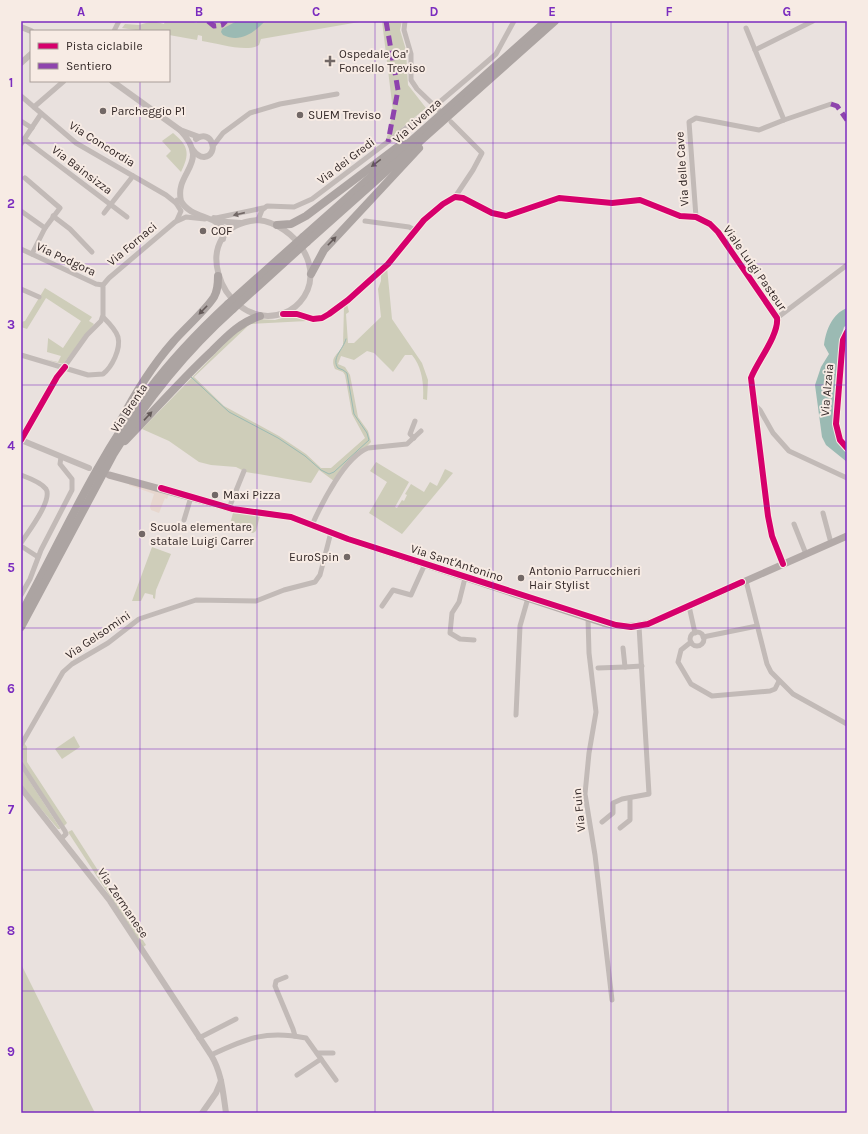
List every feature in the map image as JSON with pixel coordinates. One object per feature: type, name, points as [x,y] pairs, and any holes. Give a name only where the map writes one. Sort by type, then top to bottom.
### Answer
[{"type":"highway","name":"Via Livenza","points":[[305,240],[432,127],[546,21]]},
{"type":"highway","name":"Via Livenza","points":[[432,127],[498,72],[555,21]]},
{"type":"highway","points":[[277,225],[291,224],[306,216],[432,127]]},
{"type":"highway","points":[[311,274],[324,250],[412,157],[432,127]]},
{"type":"highway","name":"Via Brenta","points":[[21,614],[87,490],[119,434],[148,391],[188,343],[305,240]]},
{"type":"highway","points":[[87,490],[89,482],[143,382],[172,343],[213,299],[218,286],[218,276]]},
{"type":"highway","name":"Via Brenta","points":[[21,626],[113,455],[132,425],[167,376],[230,307]]},
{"type":"highway","points":[[113,455],[183,379],[232,332],[243,322],[260,316]]},
{"type":"main road","name":"Via Sant'Antonino","points":[[109,475],[229,508],[281,515],[465,578],[616,626],[639,626],[655,622],[847,536]]},
{"type":"street","points":[[405,21],[404,33],[411,54],[411,80],[417,89],[440,111]]},
{"type":"street","name":"Via dei Gredi","points":[[211,219],[263,208],[269,205],[294,207],[306,203],[435,106],[494,56],[514,21]]},
{"type":"street","points":[[755,50],[813,21]]},
{"type":"street","points":[[746,28],[784,120]]},
{"type":"street","points":[[21,63],[30,55]]},
{"type":"street","points":[[34,107],[63,82]]},
{"type":"street","points":[[113,82],[180,130],[189,140],[197,155],[202,157]]},
{"type":"street","points":[[191,166],[202,157],[211,153],[213,146],[223,133],[250,113],[280,104],[336,94]]},
{"type":"street","name":"Via Concordia","points":[[21,96],[76,143],[176,203]]},
{"type":"street","name":"Via delle Cave","points":[[696,218],[689,122],[691,120],[696,118],[759,130],[831,104]]},
{"type":"street","points":[[21,144],[41,114]]},
{"type":"street","points":[[21,121],[32,128]]},
{"type":"street","points":[[181,188],[184,199],[189,207],[211,219],[224,229],[223,239],[216,255],[218,276],[226,290],[237,302],[248,311],[260,316],[297,314],[313,319],[322,318],[348,300],[392,259],[415,230],[443,204],[455,197],[473,170],[482,153],[451,122]]},
{"type":"street","points":[[180,130],[199,137],[208,138],[223,133]]},
{"type":"street","points":[[175,222],[181,213],[176,203],[191,166],[194,141],[199,137]]},
{"type":"street","points":[[208,138],[213,146]]},
{"type":"street","name":"Via Bainsizza","points":[[24,139],[127,217]]},
{"type":"street","points":[[104,213],[133,176]]},
{"type":"street","points":[[25,178],[60,208],[45,228],[32,254]]},
{"type":"street","name":"Viale Luigi Pasteur","points":[[455,197],[463,198],[501,216],[513,215],[548,200],[564,198],[612,203],[640,200],[680,216],[696,218],[710,224],[718,232],[777,318],[776,330],[755,366],[751,378],[752,402],[768,516],[774,540],[783,564]]},
{"type":"street","points":[[258,220],[263,208]]},
{"type":"street","points":[[21,211],[45,228]]},
{"type":"street","points":[[54,216],[70,229],[92,252]]},
{"type":"street","name":"Via Fornaci","points":[[103,285],[117,269],[175,222],[190,217],[211,219]]},
{"type":"street","points":[[211,219],[241,223],[258,220],[277,225],[292,238],[302,250],[309,263],[311,283],[295,308],[283,314]]},
{"type":"street","points":[[365,221],[409,227],[415,230]]},
{"type":"street","points":[[223,239],[241,223]]},
{"type":"street","name":"Via Podgora","points":[[21,249],[96,284],[103,285]]},
{"type":"street","points":[[777,318],[847,265]]},
{"type":"street","points":[[90,468],[21,440],[58,377],[103,317],[103,285]]},
{"type":"street","points":[[21,289],[39,297]]},
{"type":"street","points":[[302,299],[300,308],[308,317]]},
{"type":"street","points":[[21,356],[93,376],[103,374],[108,369],[115,355],[118,341],[115,331],[103,317]]},
{"type":"street","name":"Via Alzaia","points":[[847,332],[843,340],[836,424],[840,440],[847,448]]},
{"type":"street","points":[[752,402],[760,410],[773,433],[789,451],[847,478]]},
{"type":"street","points":[[414,438],[410,434],[415,421]]},
{"type":"street","points":[[312,525],[340,473],[363,451],[368,448],[407,444],[421,431]]},
{"type":"street","points":[[21,595],[30,579],[38,557],[72,490],[72,479],[61,465],[61,456]]},
{"type":"street","points":[[229,508],[244,470]]},
{"type":"street","points":[[21,475],[43,486],[48,494],[46,504],[21,543]]},
{"type":"street","points":[[184,520],[191,497]]},
{"type":"street","points":[[823,513],[831,543]]},
{"type":"street","points":[[794,524],[806,554]]},
{"type":"street","name":"Via Gelsomini","points":[[21,745],[61,675],[72,664],[108,643],[139,619],[184,603],[203,599],[256,601],[284,590],[315,582],[320,575],[331,532]]},
{"type":"street","points":[[21,546],[38,557]]},
{"type":"street","name":"Via Sant'Antonino","points":[[382,606],[393,590],[411,595],[424,564]]},
{"type":"street","name":"Via Sant'Antonino","points":[[465,578],[459,602],[452,613],[450,633],[460,638],[474,640]]},
{"type":"street","points":[[746,581],[767,664],[779,681],[792,694],[847,724]]},
{"type":"street","points":[[516,715],[520,626],[528,598]]},
{"type":"street","points":[[688,606],[695,632]]},
{"type":"street","name":"Via Fuin","points":[[588,618],[589,653],[596,712],[589,753],[585,794],[595,855],[612,1000]]},
{"type":"street","points":[[602,822],[613,813],[613,804],[630,798],[649,794],[650,790],[639,626]]},
{"type":"street","points":[[703,637],[757,626]]},
{"type":"street","points":[[695,632],[701,634],[703,637]]},
{"type":"street","points":[[691,642],[691,636],[695,632]]},
{"type":"street","points":[[691,642],[696,646],[701,644],[703,637]]},
{"type":"street","points":[[691,642],[681,650],[678,662],[691,684],[712,696],[770,691],[775,689],[779,681]]},
{"type":"street","points":[[624,648],[625,667]]},
{"type":"street","points":[[598,668],[642,666]]},
{"type":"street","points":[[21,764],[61,833]]},
{"type":"street","name":"Via Zermanese","points":[[21,788],[61,833],[110,901],[211,1055],[217,1067],[221,1081],[226,1113]]},
{"type":"street","points":[[620,828],[630,820],[630,798]]},
{"type":"street","points":[[286,977],[276,981],[275,986],[294,1029],[294,1036]]},
{"type":"street","points":[[199,1038],[236,1019]]},
{"type":"street","points":[[211,1055],[249,1037],[265,1035],[306,1038],[336,1080]]},
{"type":"street","points":[[317,1053],[333,1053]]},
{"type":"street","points":[[297,1075],[321,1059]]},
{"type":"street","points":[[202,1113],[221,1081]]},
{"type":"street","points":[[208,1105],[216,1100],[225,1103]]},
{"type":"green space","points":[[153,21],[164,24],[165,21],[190,21],[197,23],[197,21],[365,21],[261,39],[259,45],[247,48],[232,47],[202,41],[202,36],[198,35],[197,40],[170,35],[170,30],[135,30],[122,28],[125,24],[139,25]]},
{"type":"green space","points":[[382,21],[402,21],[400,30],[406,50],[408,85],[426,108],[386,141],[393,111]]},
{"type":"green space","points":[[173,133],[185,146],[187,155],[181,172],[166,156],[171,151],[162,141]]},
{"type":"green space","points":[[387,267],[392,319],[422,363],[428,380],[427,400],[423,399],[422,376],[412,355],[405,355],[393,372],[374,353],[367,351],[354,360],[341,356],[338,364],[345,367],[350,375],[358,417],[368,431],[371,442],[334,481],[319,470],[311,483],[246,472],[236,467],[211,465],[199,462],[169,441],[142,429],[243,325],[257,319],[275,320],[293,315],[307,321],[250,324],[194,377],[224,406],[279,436],[306,454],[321,468],[331,468],[365,438],[352,414],[345,375],[343,372],[335,369],[333,365],[335,356],[343,345],[344,306],[347,304],[349,312],[346,314],[348,343],[354,343],[381,317],[378,289],[381,281],[381,273]]},
{"type":"green space","points":[[45,288],[92,317],[89,321],[94,324],[63,364],[44,359],[58,362],[61,356],[47,352],[48,338],[63,348],[81,321],[46,298],[27,329],[21,327],[21,322],[25,321]]},
{"type":"green space","points":[[376,462],[409,482],[395,507],[397,508],[402,500],[404,501],[407,495],[405,494],[411,484],[424,492],[430,482],[437,486],[445,469],[453,473],[402,534],[369,513],[387,482],[370,471]]},
{"type":"green space","points":[[233,513],[260,516],[256,531],[253,533],[241,530],[242,527],[230,524]]},
{"type":"green space","points":[[152,547],[171,554],[156,590],[155,599],[153,598],[153,595],[145,593],[141,601],[132,601]]},
{"type":"green space","points":[[74,736],[80,747],[62,759],[55,749]]},
{"type":"green space","points":[[24,743],[27,747],[27,762],[67,823],[64,826],[23,764],[21,750]]},
{"type":"green space","points":[[21,768],[60,829],[58,829],[21,785]]},
{"type":"green space","points":[[72,830],[146,945],[143,947],[68,832]]},
{"type":"green space","points":[[21,964],[95,1113],[21,1113]]},
{"type":"shaded area","points":[[129,483],[169,494],[167,499],[165,498],[159,513],[151,510],[150,507],[154,494],[129,485]]},
{"type":"water","points":[[237,21],[265,21],[246,36],[235,38],[223,35],[221,32],[222,29]]},
{"type":"water","points":[[847,308],[847,325],[844,327],[840,341],[840,357],[836,375],[833,412],[834,431],[843,449],[847,452],[847,462],[826,445],[822,437],[815,385],[821,367],[829,354],[824,345],[828,328],[837,314]]},
{"type":"waterway","points":[[191,377],[229,412],[278,438],[305,456],[321,470],[329,474],[334,472],[369,440],[367,433],[354,414],[347,373],[338,368],[336,364],[337,357],[346,339]]},
{"type":"marked path","points":[[208,21],[214,26],[222,25],[226,21]]},
{"type":"marked path","points":[[386,21],[398,90],[388,142]]},
{"type":"marked path","points":[[831,104],[837,106],[847,120]]},
{"type":"cycle path","points":[[283,314],[297,314],[313,319],[322,318],[329,314],[348,300],[388,264],[424,220],[443,204],[455,197],[463,198],[492,213],[506,216],[559,198],[612,203],[640,200],[680,216],[696,217],[710,224],[718,232],[777,318],[775,332],[751,378],[768,516],[772,536],[783,564]]},
{"type":"cycle path","points":[[847,332],[843,340],[836,424],[840,440],[847,448]]},
{"type":"cycle path","points":[[21,440],[57,377],[65,367]]},
{"type":"cycle path","points":[[161,488],[233,509],[291,517],[348,539],[616,625],[631,627],[648,624],[742,582]]},
{"type":"place","name":"Ospedale Ca' Foncello Treviso","points":[[330,61]]},
{"type":"place","name":"Parcheggio P1","points":[[103,111]]},
{"type":"place","name":"SUEM Treviso","points":[[300,115]]},
{"type":"place","name":"COF","points":[[203,231]]},
{"type":"place","name":"Maxi Pizza","points":[[215,495]]},
{"type":"place","name":"Scuola elementare statale Luigi Carrer","points":[[142,534]]},
{"type":"place","name":"EuroSpin","points":[[347,557]]},
{"type":"place","name":"Antonio Parrucchieri Hair Stylist","points":[[521,578]]}]
